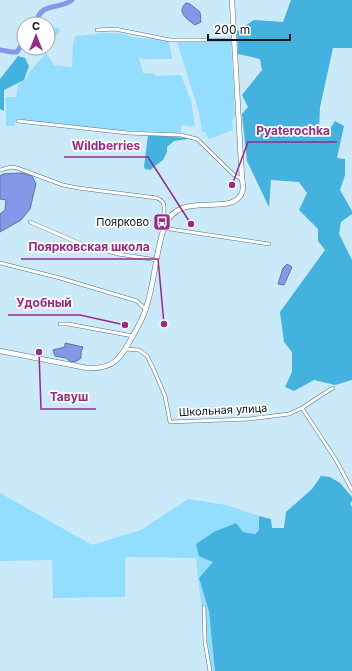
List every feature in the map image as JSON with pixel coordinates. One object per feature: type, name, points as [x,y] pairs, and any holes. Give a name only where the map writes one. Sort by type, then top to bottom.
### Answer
[{"type":"main road","points":[[0,351],[87,368],[104,368],[111,365],[118,359],[125,349],[146,310],[156,260],[166,221],[174,213],[185,207],[201,204],[224,204],[236,201],[241,196],[243,188],[232,0]]},
{"type":"street","points":[[97,30],[115,29],[170,40],[235,40]]},
{"type":"street","points":[[18,121],[128,133],[181,135],[197,139],[234,175],[242,178]]},
{"type":"street","points":[[0,170],[11,167],[17,168],[71,187],[157,198],[162,200],[164,203],[163,217],[166,221]]},
{"type":"street","points":[[30,222],[81,244],[118,254],[156,260]]},
{"type":"street","points":[[164,228],[269,244]]},
{"type":"street","points":[[0,263],[60,278],[137,301],[146,310]]},
{"type":"street","points":[[60,324],[68,324],[133,336]]},
{"type":"street","name":"Школьная улица","points":[[125,349],[139,350],[147,356],[166,396],[170,422],[249,419],[290,414],[333,388]]},
{"type":"street","points":[[302,408],[336,460],[352,490]]},
{"type":"street","points":[[204,607],[205,642],[210,671]]},
{"type":"shaded area","points":[[291,0],[352,0],[352,48],[333,48],[320,107],[319,130],[326,135],[335,121],[344,126],[337,158],[345,159],[345,175],[340,190],[352,211],[352,214],[341,222],[339,234],[352,260],[352,380],[335,385],[314,380],[294,391],[285,387],[292,372],[292,352],[284,342],[280,312],[325,250],[318,241],[318,229],[299,210],[307,193],[299,182],[271,180],[269,207],[247,161],[242,114],[248,107],[242,95],[262,70],[260,59],[238,54],[237,31],[254,20],[283,22]]},
{"type":"shaded area","points":[[186,3],[190,4],[200,12],[201,22],[195,25],[184,15],[182,9]]},
{"type":"shaded area","points":[[56,28],[60,31],[56,36]]},
{"type":"shaded area","points":[[106,33],[126,34],[131,37],[169,41],[172,59],[139,58],[143,73],[155,74],[156,76],[181,75],[191,101],[195,127],[181,125],[181,133],[101,129],[16,119],[15,126],[6,126],[6,97],[16,97],[18,85],[27,78],[29,73],[43,56],[48,56],[54,65],[72,67],[73,43],[76,36]]},
{"type":"shaded area","points":[[177,42],[231,42],[235,116],[232,121],[233,130],[209,139],[205,132],[202,132],[199,112]]},
{"type":"shaded area","points":[[18,56],[25,58],[29,66],[24,80],[4,90],[4,111],[0,109],[0,79]]},
{"type":"shaded area","points":[[148,135],[188,139],[174,141],[167,147],[167,152],[163,160],[150,170],[145,169],[144,167]]},
{"type":"shaded area","points":[[22,173],[32,176],[36,184],[30,209],[21,220],[0,232],[0,214],[5,210],[6,200],[0,199],[0,176],[3,174]]},
{"type":"shaded area","points":[[287,264],[292,267],[284,285],[278,284],[283,268]]},
{"type":"shaded area","points":[[65,343],[83,347],[81,358],[77,361],[71,362],[66,358],[55,356],[53,350],[65,347]]},
{"type":"shaded area","points":[[321,476],[330,477],[340,483],[352,497],[350,504],[352,507],[352,671],[215,671],[209,612],[199,578],[213,562],[199,556],[196,544],[214,532],[236,523],[243,532],[255,534],[259,530],[259,516],[271,519],[272,528],[284,528],[286,512],[312,489]]},
{"type":"shaded area","points":[[0,493],[92,545],[141,530],[188,499],[226,505],[259,516],[259,530],[255,534],[243,532],[199,578],[209,612],[215,671],[208,671],[196,558],[125,557],[125,597],[53,598],[52,560],[0,561]]},
{"type":"waterway","points":[[39,16],[45,9],[62,5],[72,0]]},
{"type":"waterway","points":[[0,50],[16,52]]},
{"type":"place","name":"Pyaterochka","points":[[232,185]]},
{"type":"place","name":"Поярково","points":[[162,222]]},
{"type":"place","name":"Wildberries","points":[[191,224]]},
{"type":"place","name":"Поярковская школа","points":[[164,324]]},
{"type":"place","name":"Удобный","points":[[125,325]]},
{"type":"place","name":"Тавуш","points":[[39,352]]}]
